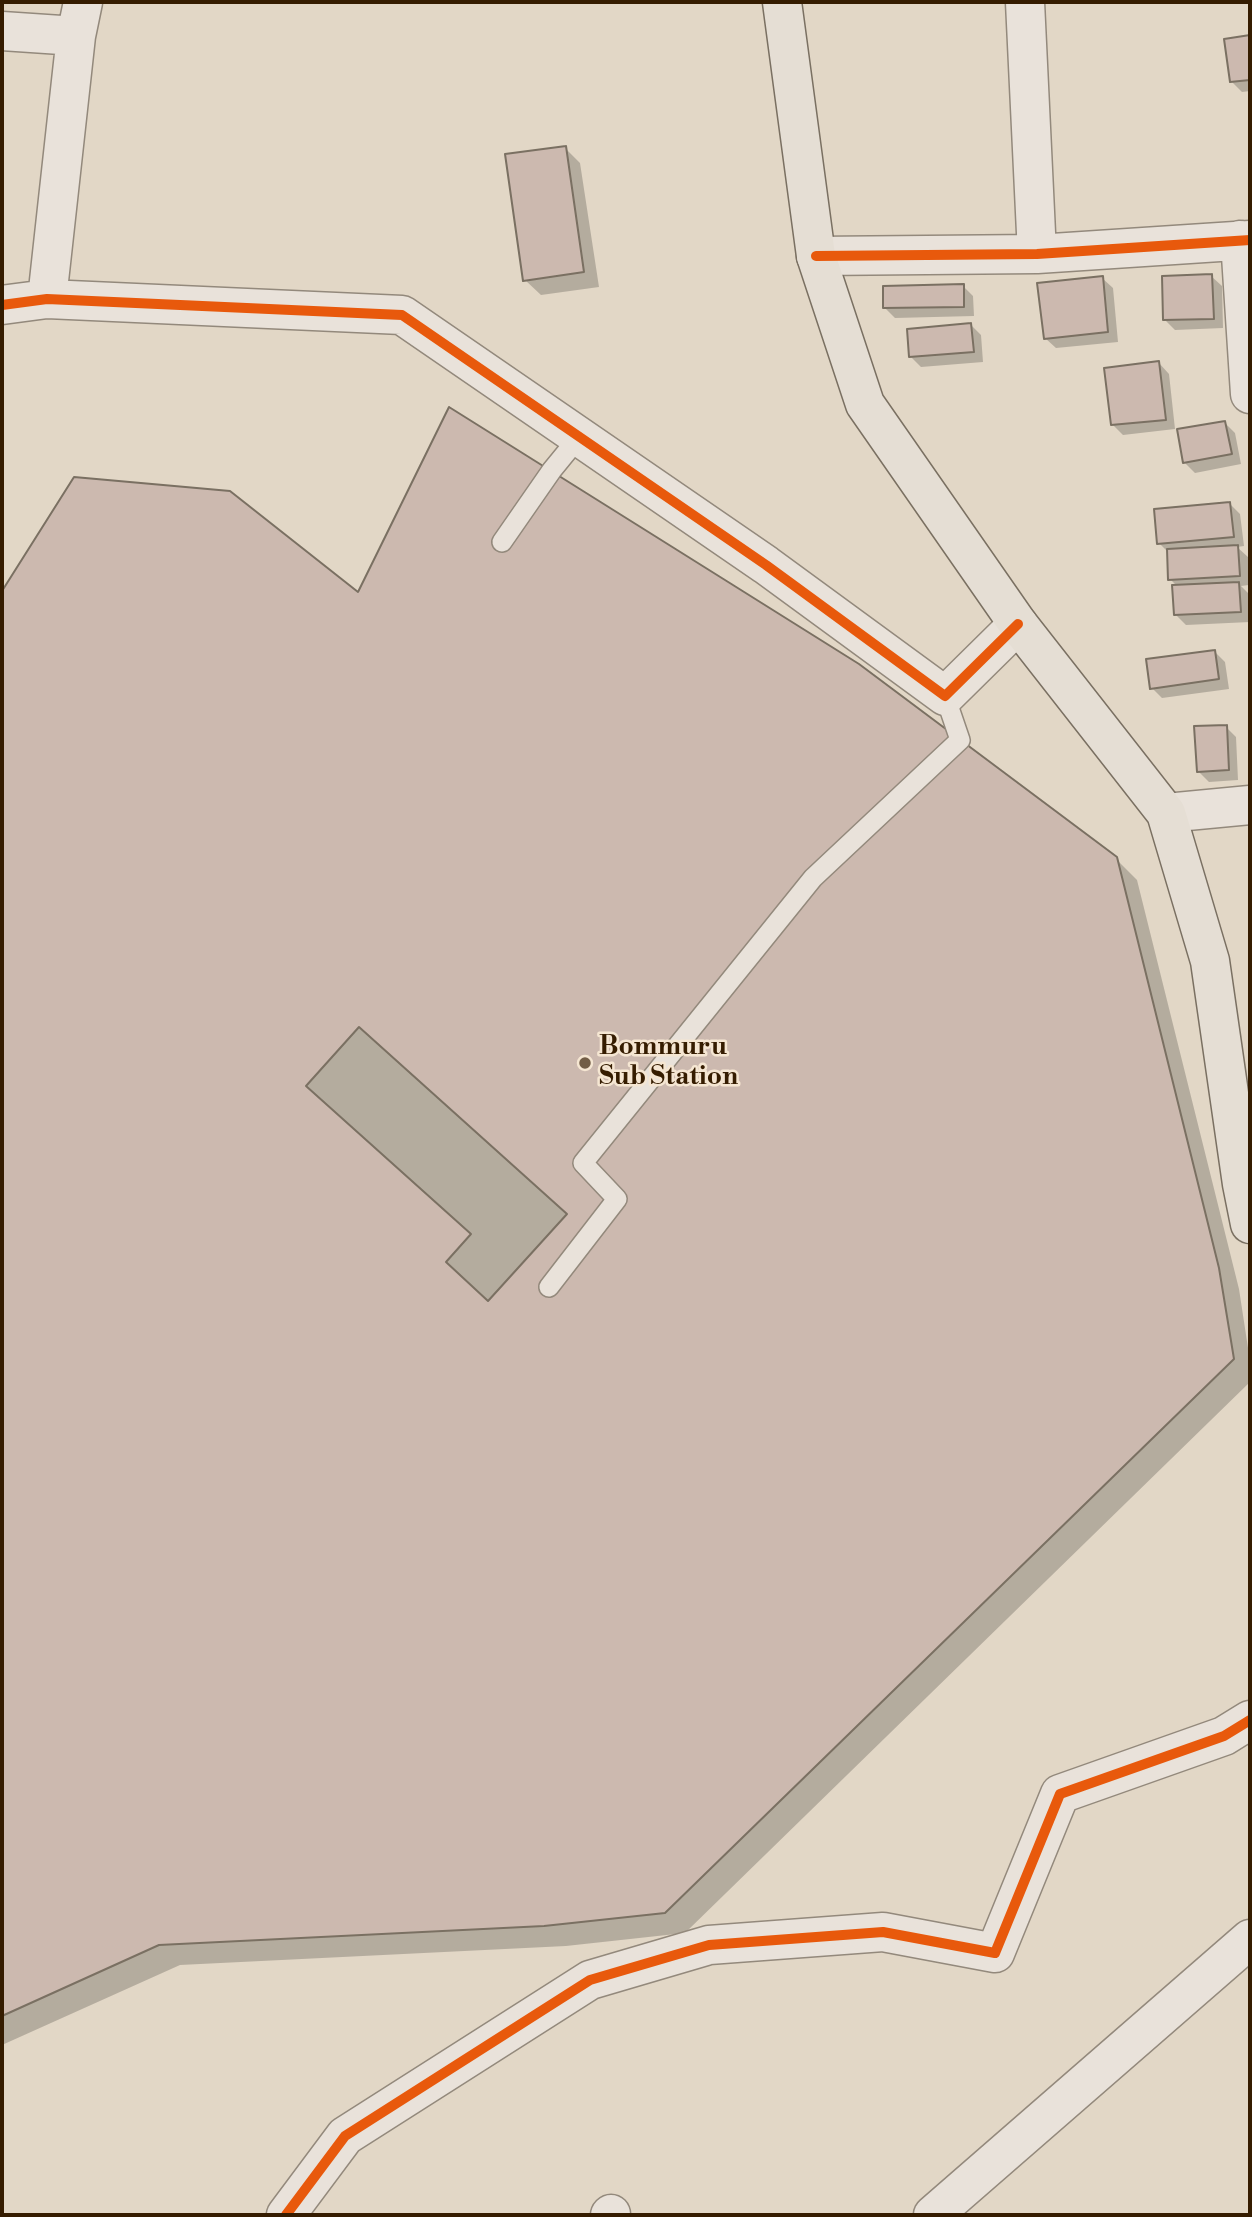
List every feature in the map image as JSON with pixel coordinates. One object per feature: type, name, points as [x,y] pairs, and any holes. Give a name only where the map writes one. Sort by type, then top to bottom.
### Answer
[{"type":"main road","points":[[782,2],[816,256],[865,404],[1018,624],[1166,813],[1210,961],[1241,1184],[1250,1224]]},
{"type":"street","points":[[1025,2],[1037,254]]},
{"type":"street","points":[[2,31],[80,19],[47,299]]},
{"type":"street","points":[[816,256],[1037,254],[1245,240],[1250,394]]},
{"type":"street","points":[[2,305],[47,299],[402,315],[766,565],[945,696],[1018,624]]},
{"type":"street","points":[[1166,813],[1250,805]]},
{"type":"street","points":[[286,2215],[345,2136],[590,1980],[709,1945],[883,1931],[995,1954],[1060,1794],[1224,1736],[1250,1720]]},
{"type":"street","points":[[933,2215],[1250,1938]]},
{"type":"lane","points":[[502,542],[552,470],[579,437]]},
{"type":"lane","points":[[549,1287],[617,1199],[583,1163],[813,878],[960,740],[945,696]]},
{"type":"building","points":[[1250,35],[1250,80],[1230,82],[1224,39]]},
{"type":"building","points":[[566,146],[584,272],[523,281],[505,154]]},
{"type":"building","points":[[1212,274],[1214,319],[1163,320],[1162,276]]},
{"type":"building","points":[[1103,276],[1108,332],[1044,339],[1037,283]]},
{"type":"building","points":[[964,284],[964,307],[883,308],[883,286]]},
{"type":"building","points":[[971,323],[974,352],[909,357],[907,329]]},
{"type":"building","points":[[1159,361],[1166,420],[1111,425],[1104,368]]},
{"type":"building","name":"Bommuru Sub Station","points":[[449,407],[859,664],[1117,857],[1219,1268],[1234,1359],[665,1913],[544,1926],[159,1945],[2,2016],[2,591],[74,477],[230,491],[358,592]]},
{"type":"building","points":[[1225,421],[1232,454],[1183,463],[1177,429]]},
{"type":"building","points":[[1230,502],[1234,537],[1157,544],[1154,509]]},
{"type":"building","points":[[1238,545],[1240,576],[1168,580],[1167,549]]},
{"type":"building","points":[[1239,582],[1241,612],[1174,615],[1172,585]]},
{"type":"building","points":[[1215,650],[1219,679],[1150,689],[1146,659]]},
{"type":"building","points":[[1227,725],[1229,770],[1197,772],[1194,726]]},
{"type":"building","points":[[359,1027],[567,1214],[488,1301],[446,1262],[471,1234],[306,1086]]},
{"type":"cycle path","points":[[816,256],[1037,254],[1250,240]]},
{"type":"cycle path","points":[[2,305],[47,299],[402,315],[766,565],[945,696],[1018,624]]},
{"type":"cycle path","points":[[286,2215],[345,2136],[590,1980],[709,1945],[883,1932],[995,1953],[1060,1794],[1224,1736],[1250,1720]]},
{"type":"place","name":"Bommuru Sub Station","points":[[585,1063]]}]
